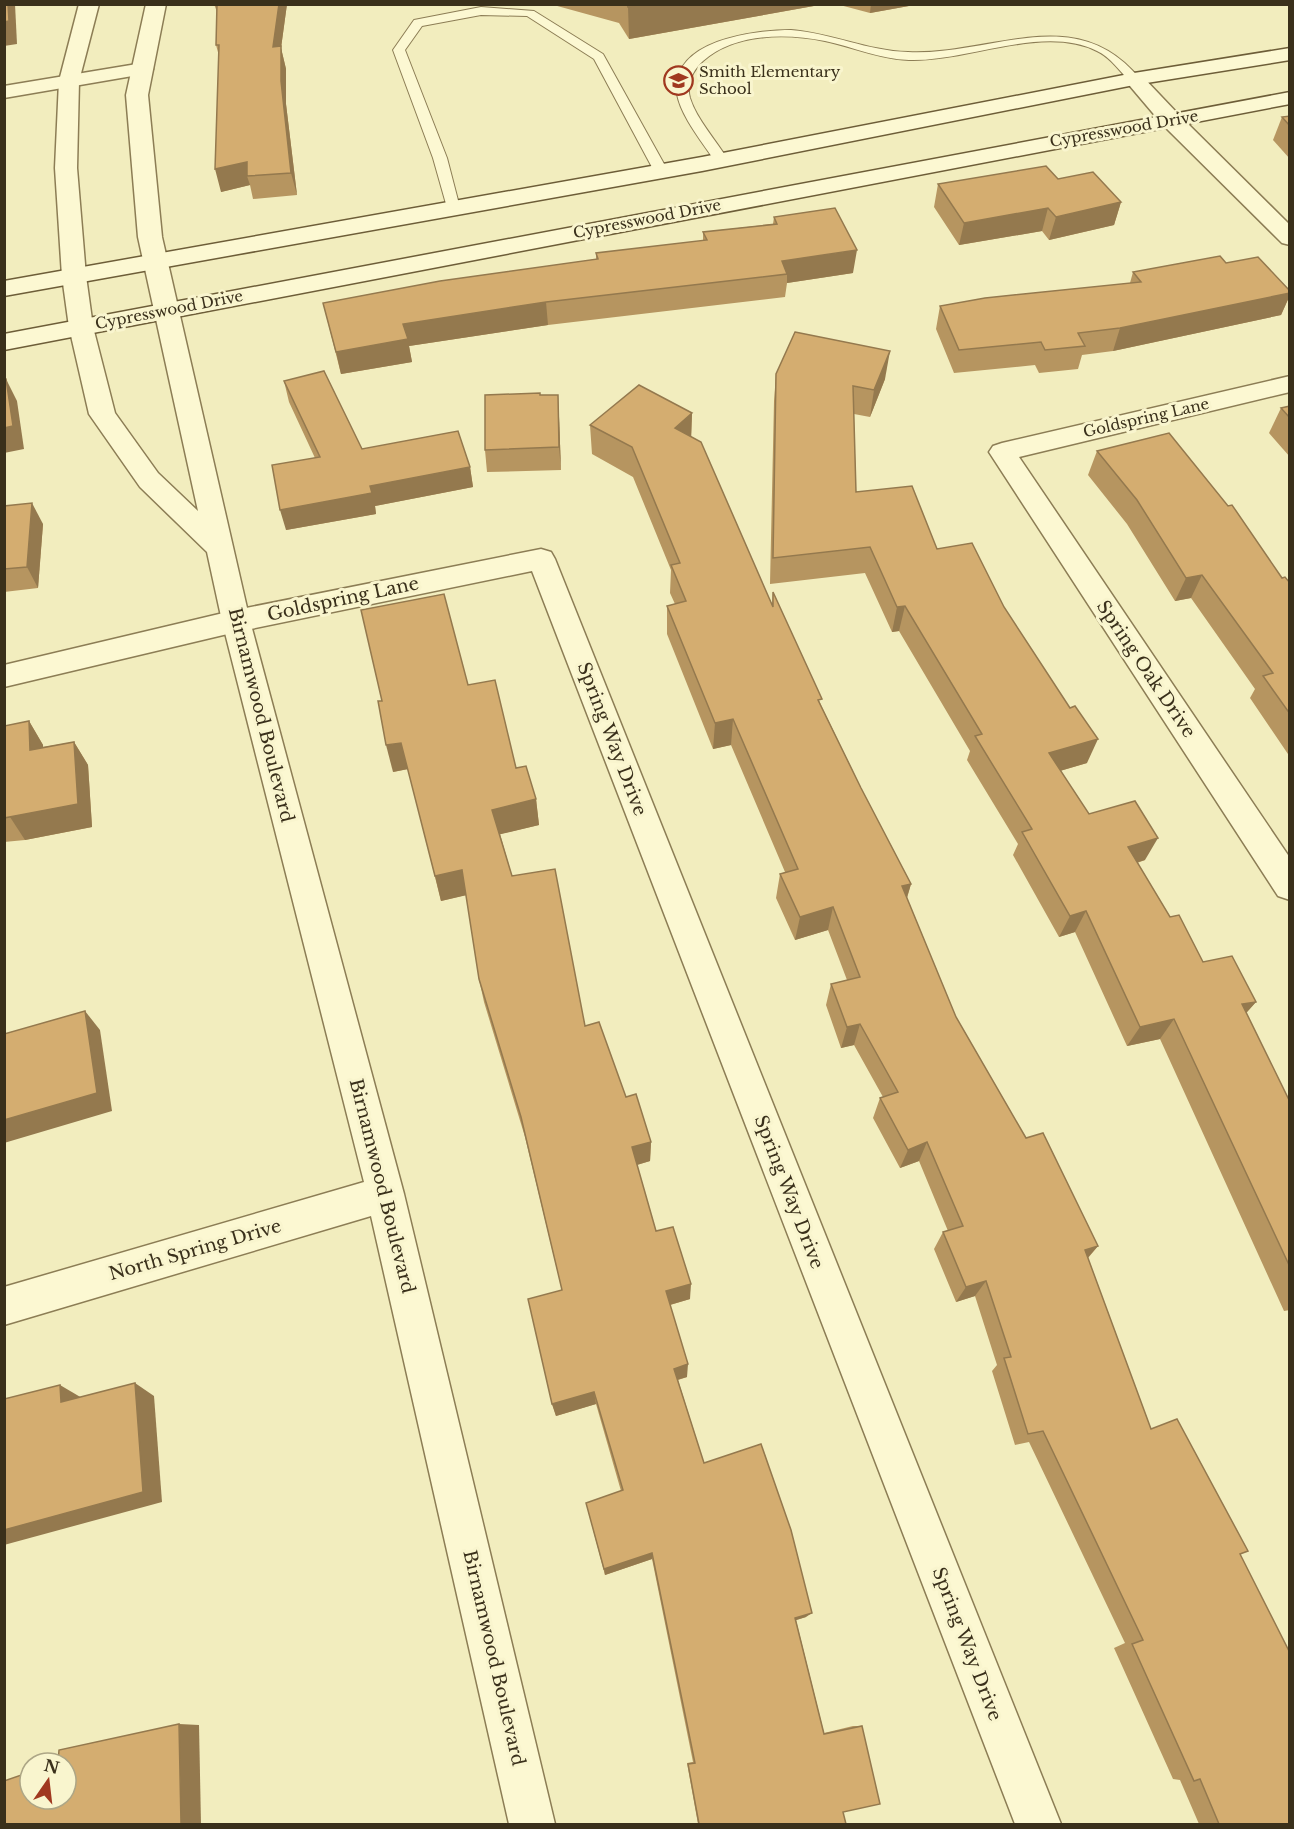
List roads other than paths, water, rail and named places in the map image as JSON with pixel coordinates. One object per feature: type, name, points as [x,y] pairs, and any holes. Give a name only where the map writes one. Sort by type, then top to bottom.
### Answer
[{"type":"street","points":[[89,4],[69,81],[66,168],[74,276],[81,327],[102,414],[149,480],[222,549]]},
{"type":"street","name":"Birnamwood Boulevard","points":[[156,4],[137,95],[154,262],[222,549],[236,621],[385,1194],[532,1824]]},
{"type":"street","points":[[4,289],[711,162],[1134,79],[1290,54]]},
{"type":"street","points":[[4,92],[143,69]]},
{"type":"street","points":[[1134,79],[1171,120],[1290,238]]},
{"type":"street","name":"Cypresswood Drive","points":[[4,342],[1290,98]]},
{"type":"street","points":[[711,162],[727,204]]},
{"type":"street","name":"Goldspring Lane","points":[[1002,452],[1290,384]]},
{"type":"street","name":"Spring Oak Drive","points":[[1002,452],[1290,886]]},
{"type":"street","name":"Goldspring Lane","points":[[4,676],[236,621],[541,559]]},
{"type":"street","name":"Spring Way Drive","points":[[541,559],[1038,1824]]},
{"type":"street","name":"North Spring Drive","points":[[4,1306],[385,1194]]},
{"type":"lane","points":[[453,208],[440,158],[399,50],[418,23],[482,11],[530,14],[599,57],[661,171]]},
{"type":"lane","points":[[711,162],[684,97],[684,81],[689,69],[697,59],[713,48],[757,36],[822,37],[899,56],[932,57],[1040,38],[1065,38],[1102,48],[1134,79]]},
{"type":"place","name":"Smith Elementary School","points":[[678,81]]}]
